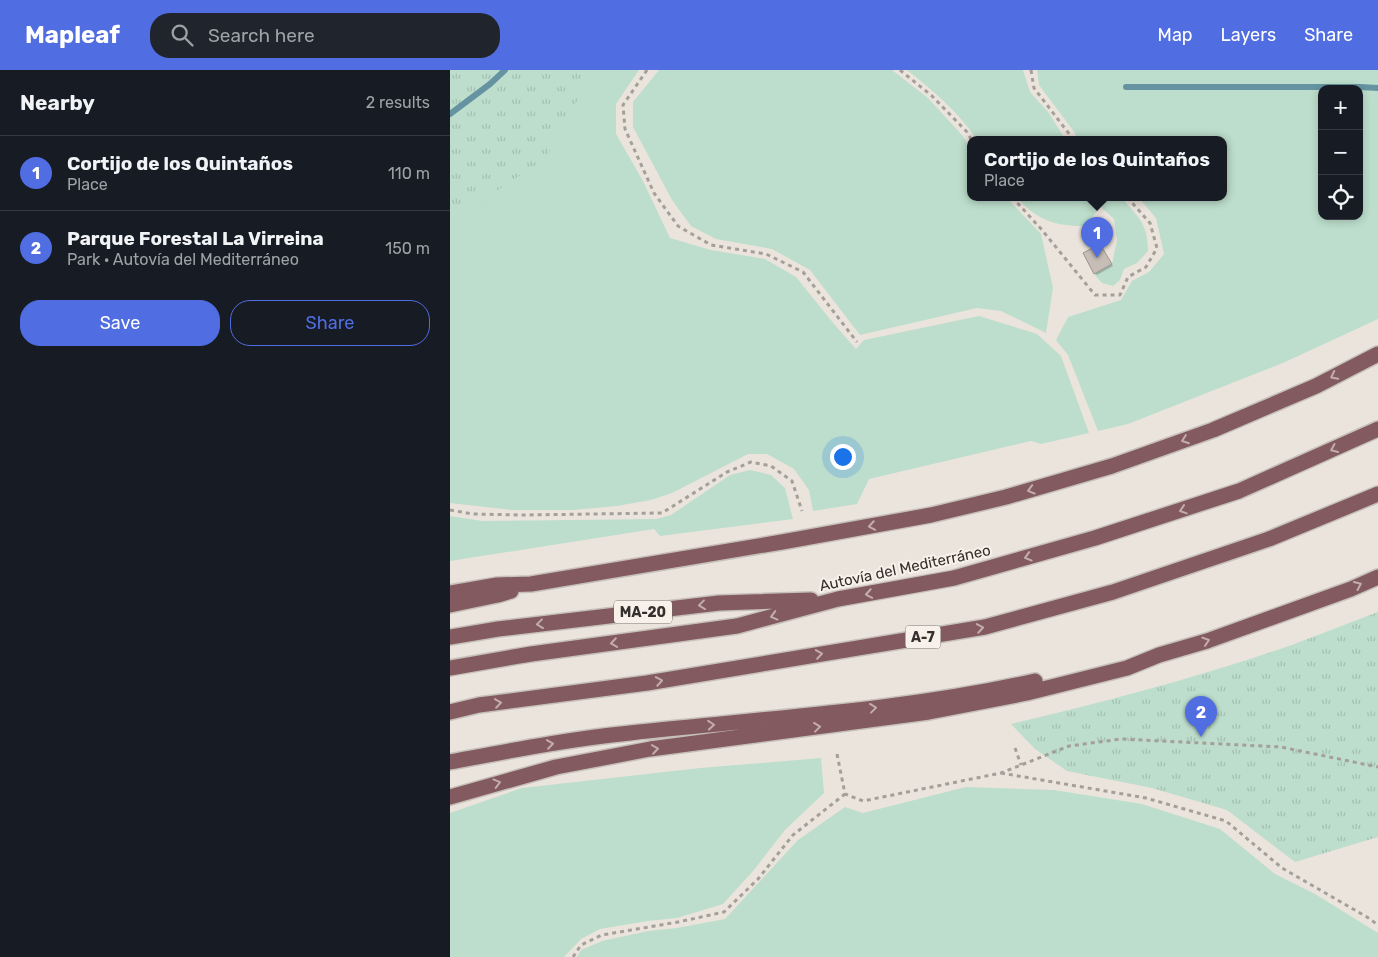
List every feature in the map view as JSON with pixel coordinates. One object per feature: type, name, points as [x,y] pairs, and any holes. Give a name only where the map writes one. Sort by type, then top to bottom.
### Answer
[{"type":"highway","points":[[450,593],[498,585],[531,584],[782,542],[931,516],[1006,497],[1112,466],[1213,430],[1316,386],[1378,354]]},
{"type":"highway","name":"Autovía del Mediterráneo","points":[[450,668],[531,654],[738,626],[838,600],[954,578],[1095,538],[1239,491],[1378,429]]},
{"type":"highway","name":"A-7","points":[[450,712],[479,705],[647,683],[985,627],[1113,592],[1269,539],[1378,494]]},
{"type":"highway","points":[[450,796],[556,767],[650,749],[929,712],[1027,693],[1127,668],[1159,655],[1207,641],[1351,589],[1378,577]]},
{"type":"highway","points":[[450,605],[498,596],[531,584]]},
{"type":"highway","name":"MA-20","points":[[450,637],[498,629],[719,604],[838,600]]},
{"type":"highway","points":[[450,762],[519,749],[628,733],[808,716],[928,701],[1026,683],[1126,660],[1159,655]]},
{"type":"path","points":[[647,70],[624,105],[625,129],[654,193],[678,226],[711,245],[766,254],[803,272],[857,342]]},
{"type":"path","points":[[900,70],[932,96],[969,136]]},
{"type":"path","points":[[1031,70],[1034,88],[1070,136]]},
{"type":"path","points":[[1016,201],[1095,294],[1120,295],[1128,277],[1146,266],[1157,248],[1150,223],[1131,201]]},
{"type":"path","points":[[450,510],[472,514],[522,515],[662,513],[727,472],[751,462],[771,466],[792,481],[802,511]]},
{"type":"path","points":[[845,794],[863,801],[1000,773],[1069,746],[1121,739],[1281,747],[1378,767]]},
{"type":"path","points":[[1015,748],[1022,765]]},
{"type":"path","points":[[837,754],[845,794]]},
{"type":"path","points":[[1000,773],[1146,798],[1226,821],[1282,868],[1378,925]]},
{"type":"path","points":[[572,957],[581,945],[602,935],[724,912],[758,879],[793,835],[845,794]]},
{"type":"green space","points":[[450,70],[639,70],[616,104],[616,134],[643,181],[670,238],[711,250],[765,259],[796,277],[856,349],[864,340],[979,316],[1037,334],[1061,356],[1089,433],[1041,444],[1031,441],[869,479],[857,504],[813,511],[809,490],[794,469],[767,454],[748,454],[672,493],[651,500],[617,506],[573,510],[512,510],[450,503]]},
{"type":"green space","points":[[450,70],[594,70],[545,159],[450,222]]},
{"type":"green space","points":[[659,70],[892,70],[928,98],[967,143],[967,201],[1010,201],[1041,234],[1053,288],[1046,333],[1001,311],[977,308],[860,335],[810,270],[772,249],[716,239],[691,226],[672,200],[633,127],[633,102]]},
{"type":"green space","points":[[907,70],[1023,70],[1030,92],[1049,113],[1063,136],[974,136],[962,120]]},
{"type":"green space","points":[[1037,70],[1378,70],[1378,319],[1283,363],[1128,424],[1098,431],[1068,355],[1056,340],[1068,317],[1121,300],[1132,281],[1149,272],[1164,254],[1156,218],[1141,201],[1227,201],[1227,136],[1076,136],[1039,85]]},
{"type":"green space","points":[[1020,201],[1125,201],[1137,215],[1144,227],[1148,241],[1148,251],[1137,263],[1124,269],[1120,280],[1113,286],[1102,283],[1094,274],[1112,264],[1117,240],[1114,219],[1101,207],[1084,226],[1064,225],[1039,216]]},
{"type":"green space","points":[[750,470],[771,475],[785,488],[793,519],[660,536],[654,529],[450,561],[450,516],[482,521],[657,519],[671,515],[730,475]]},
{"type":"green space","points":[[1378,612],[1378,837],[1295,862],[1227,810],[1152,788],[1067,771],[1035,749],[1011,724],[1186,679],[1289,646]]},
{"type":"green space","points":[[821,758],[824,793],[785,830],[753,871],[723,904],[677,918],[600,929],[581,939],[564,957],[450,957],[450,813],[522,788],[700,768]]},
{"type":"green space","points":[[966,787],[1054,790],[1142,804],[1220,829],[1275,874],[1315,894],[1378,933],[1378,957],[577,957],[581,950],[602,941],[648,931],[677,928],[725,919],[798,840],[845,807],[863,813]]},
{"type":"building","points":[[1100,244],[1112,264],[1094,274],[1083,253]]},
{"type":"waterway","points":[[450,114],[490,84],[505,70]]},
{"type":"waterway","points":[[1126,87],[1378,88]]},
{"type":"place","name":"Cortijo de los Quintaños","points":[[1097,258]]},
{"type":"place","name":"Parque Forestal La Virreina","points":[[1201,737]]}]
